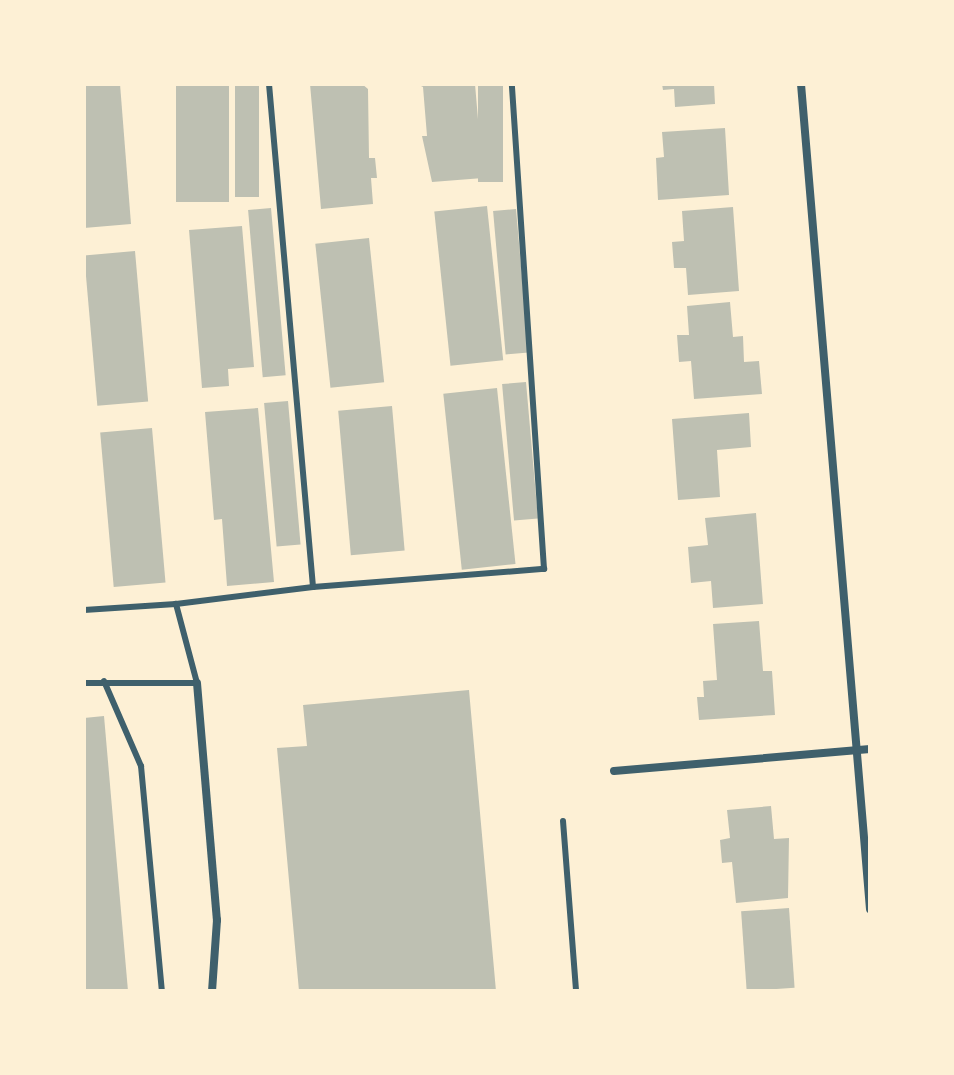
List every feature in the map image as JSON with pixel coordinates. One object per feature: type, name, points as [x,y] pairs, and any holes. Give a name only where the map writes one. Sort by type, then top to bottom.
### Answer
[{"type":"street","points":[[801,84],[870,909]]},
{"type":"street","points":[[197,683],[217,920],[212,991]]},
{"type":"street","points":[[614,771],[870,749]]},
{"type":"lane","points":[[269,84],[313,587]]},
{"type":"lane","points":[[84,610],[176,604],[313,587],[544,569],[512,84]]},
{"type":"lane","points":[[84,683],[197,683],[176,604]]},
{"type":"lane","points":[[104,681],[141,766],[162,991]]},
{"type":"lane","points":[[563,821],[576,991]]},
{"type":"building","points":[[120,84],[131,224],[84,228],[84,86]]},
{"type":"building","points":[[176,84],[229,84],[229,202],[176,202]]},
{"type":"building","points":[[235,84],[259,84],[259,197],[235,197]]},
{"type":"building","points":[[310,84],[362,84],[368,89],[369,158],[375,158],[377,178],[371,178],[373,204],[321,209]]},
{"type":"building","points":[[417,84],[475,84],[483,178],[432,182],[422,136],[427,136],[423,87]]},
{"type":"building","points":[[478,84],[503,84],[503,182],[478,182]]},
{"type":"building","points":[[662,84],[714,84],[715,104],[675,107],[674,89],[663,90]]},
{"type":"building","points":[[725,128],[729,195],[658,200],[656,158],[664,157],[662,132]]},
{"type":"building","points":[[487,206],[503,360],[450,366],[434,212]]},
{"type":"building","points":[[733,207],[739,291],[688,295],[686,268],[674,268],[672,242],[684,241],[682,211]]},
{"type":"building","points":[[271,208],[286,375],[263,377],[248,210]]},
{"type":"building","points":[[516,209],[529,352],[506,354],[493,211]]},
{"type":"building","points":[[242,226],[254,367],[228,369],[229,386],[202,388],[189,230]]},
{"type":"building","points":[[369,238],[384,382],[330,388],[315,244]]},
{"type":"building","points":[[135,251],[148,401],[97,406],[84,255]]},
{"type":"building","points":[[730,302],[733,337],[743,336],[744,362],[759,361],[762,394],[694,399],[691,361],[679,362],[677,335],[689,335],[687,306]]},
{"type":"building","points":[[526,382],[538,518],[514,521],[502,384]]},
{"type":"building","points":[[497,388],[516,564],[462,570],[443,394]]},
{"type":"building","points":[[288,401],[301,544],[277,547],[264,403]]},
{"type":"building","points":[[392,406],[405,550],[351,555],[338,411]]},
{"type":"building","points":[[258,408],[274,582],[227,586],[222,519],[214,520],[205,412]]},
{"type":"building","points":[[749,413],[751,447],[717,450],[720,497],[678,500],[672,419]]},
{"type":"building","points":[[152,428],[166,582],[114,587],[100,433]]},
{"type":"building","points":[[756,513],[763,604],[713,608],[711,581],[691,583],[688,547],[708,545],[705,518]]},
{"type":"building","points":[[759,621],[763,671],[772,671],[775,715],[699,720],[697,697],[704,697],[703,681],[717,680],[713,624]]},
{"type":"building","points":[[469,690],[496,991],[299,991],[277,748],[307,746],[303,705]]},
{"type":"building","points":[[104,716],[128,991],[84,991],[84,718]]},
{"type":"building","points":[[771,806],[774,839],[789,838],[788,898],[736,903],[732,862],[722,863],[720,840],[730,838],[727,810]]},
{"type":"building","points":[[789,908],[795,988],[747,991],[741,911]]}]
